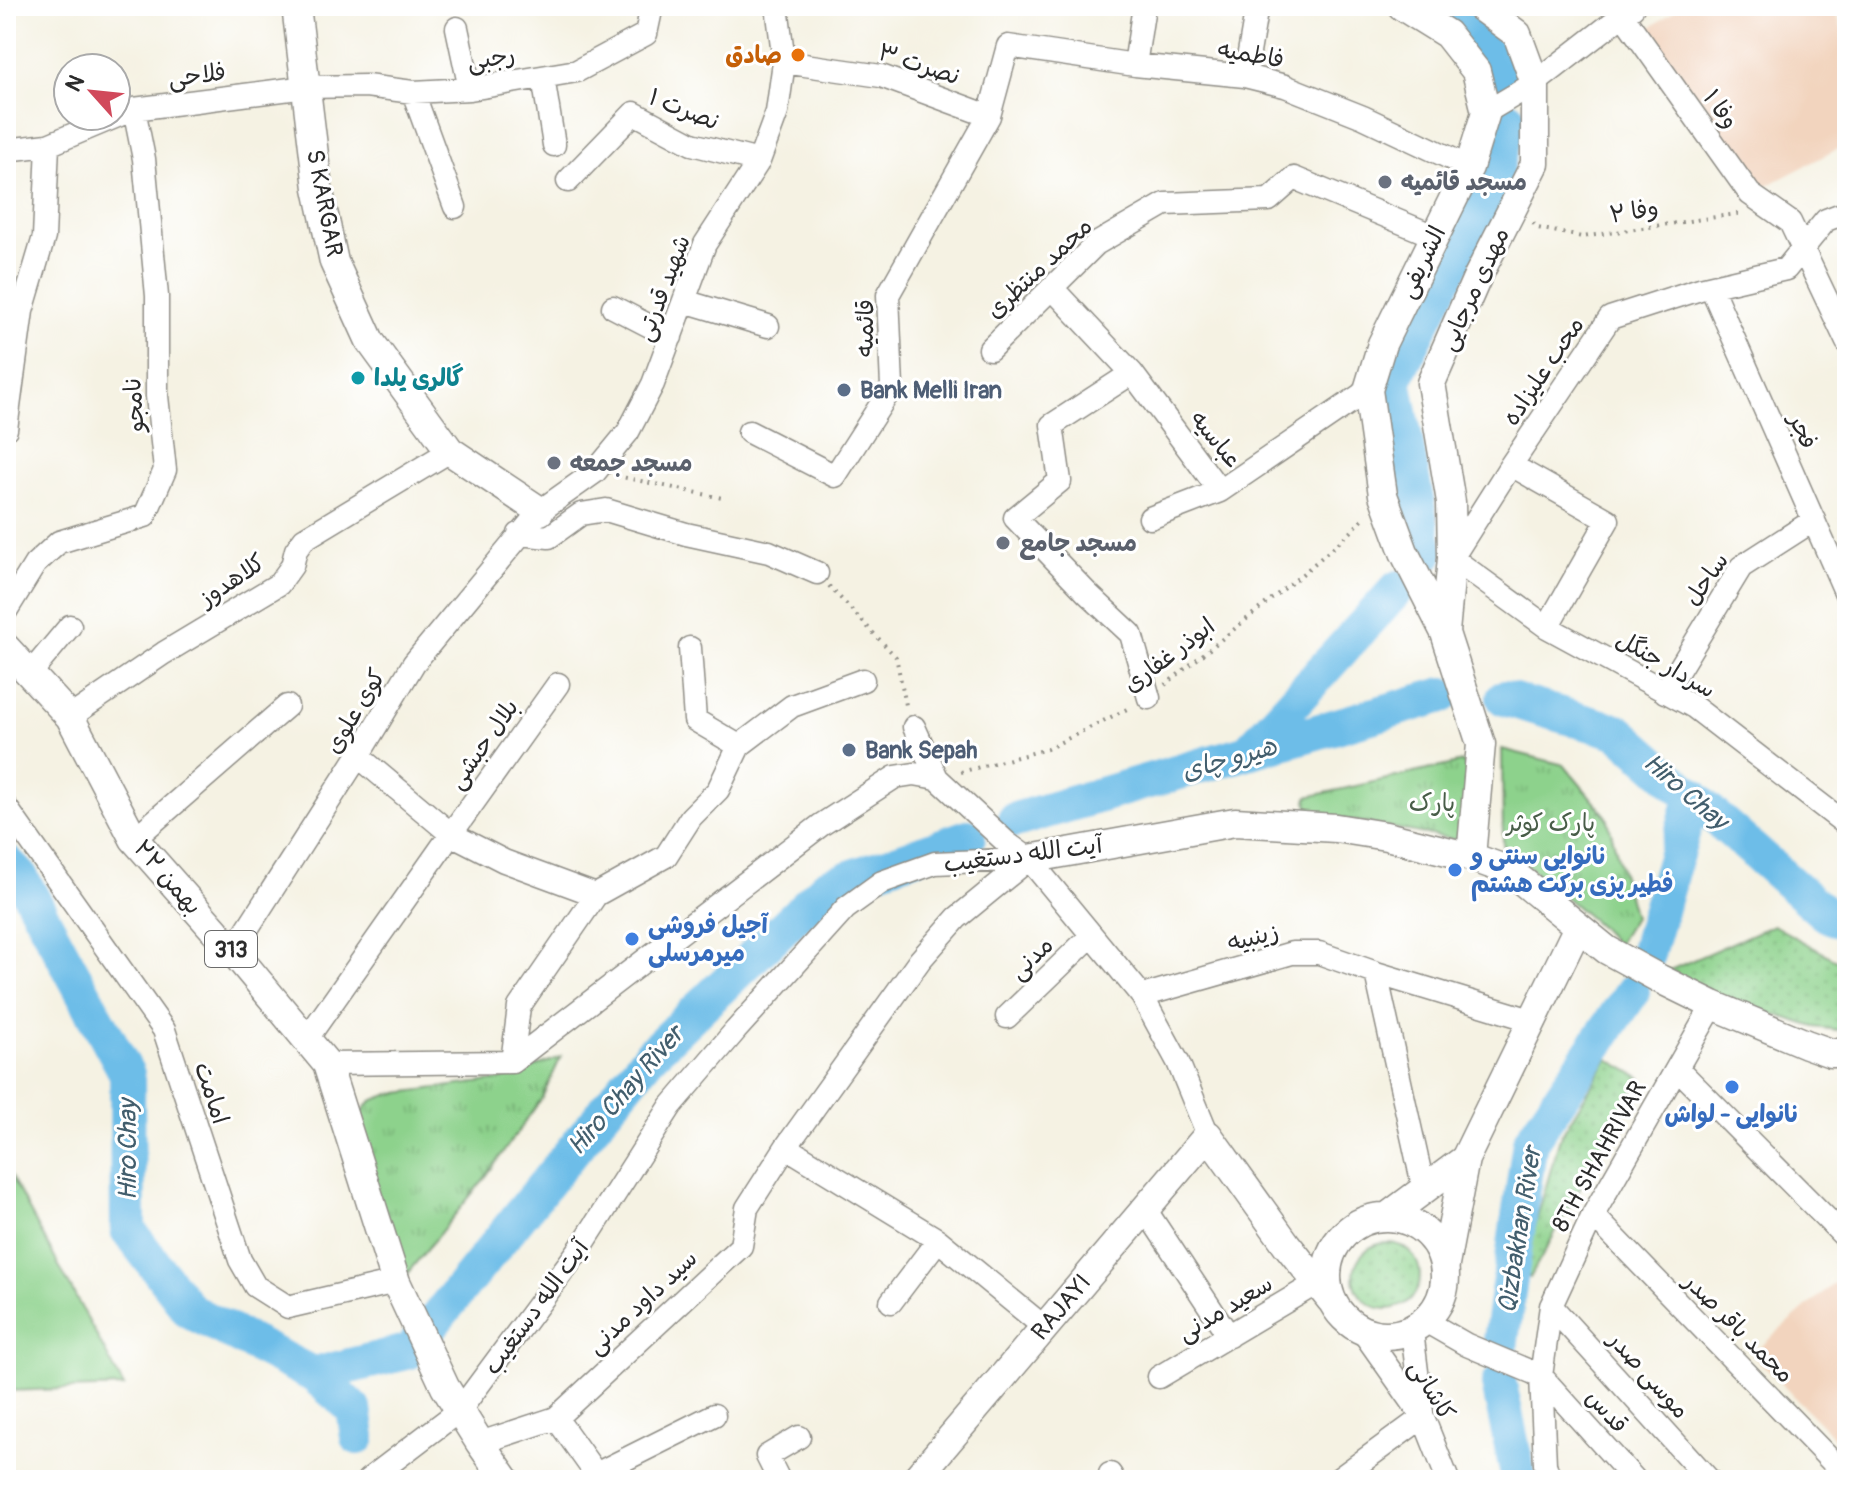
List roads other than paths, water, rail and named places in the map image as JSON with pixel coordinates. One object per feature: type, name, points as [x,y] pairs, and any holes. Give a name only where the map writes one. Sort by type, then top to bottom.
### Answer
[{"type":"main road","name":"S KARGAR","points":[[296,6],[318,188],[334,262],[370,341],[450,451],[540,511]]},
{"type":"main road","points":[[1402,6],[1447,34],[1457,46],[1476,71],[1486,112]]},
{"type":"main road","name":"مهدی مرجایی","points":[[1445,633],[1452,558],[1451,502],[1431,383],[1476,280],[1535,164],[1535,83],[1517,34],[1479,6]]},
{"type":"main road","name":"الشریفی","points":[[1445,633],[1404,552],[1383,495],[1368,390],[1382,344],[1469,167],[1486,112]]},
{"type":"main road","points":[[1445,633],[1481,744],[1471,857]]},
{"type":"main road","name":"۲۲ بهمن","points":[[6,648],[70,717],[134,839],[327,1064],[396,1282]]},
{"type":"main road","name":"آیت الله دستغیب","points":[[1018,851],[1235,822],[1336,828],[1386,836],[1471,857],[1510,871],[1607,950],[1660,979],[1806,1044],[1831,1053],[1847,1053]]},
{"type":"main road","points":[[1208,1135],[1339,1314],[1363,1332],[1379,1336],[1396,1336],[1419,1326],[1439,1303],[1445,1284],[1445,1265],[1465,1159],[1578,927]]},
{"type":"main road","name":"RAJAYI","points":[[915,1480],[1208,1135]]},
{"type":"main road","points":[[1387,1217],[1465,1159]]},
{"type":"main road","points":[[1324,1292],[1332,1251],[1341,1237],[1354,1226],[1370,1219],[1387,1217],[1407,1220],[1424,1230],[1437,1246],[1445,1265]]},
{"type":"main road","points":[[1287,1245],[1341,1237]]},
{"type":"main road","name":"313","points":[[396,1282],[453,1398],[506,1480]]},
{"type":"street","name":"رجبی","points":[[306,87],[366,86],[413,92],[470,89],[577,71],[646,34],[652,6]]},
{"type":"street","name":"شهید قدرتی","points":[[540,511],[595,472],[628,432],[653,384],[705,244],[759,161],[777,112],[784,62],[777,6]]},
{"type":"street","points":[[1135,65],[1144,6]]},
{"type":"street","points":[[1245,76],[1257,6]]},
{"type":"street","points":[[1486,112],[1535,83],[1628,10]]},
{"type":"street","name":"وفا ۱","points":[[1628,10],[1750,194],[1790,222],[1802,249]]},
{"type":"street","points":[[457,28],[470,89]]},
{"type":"street","name":"فاطمیه","points":[[1008,46],[1135,65],[1245,76],[1285,86],[1363,117],[1469,167]]},
{"type":"street","name":"قائمیه","points":[[749,432],[835,476],[892,387],[888,295],[989,116],[1008,46]]},
{"type":"street","name":"نصرت ۳","points":[[784,62],[881,76],[989,116]]},
{"type":"street","points":[[543,77],[554,145]]},
{"type":"street","name":"فلاحی","points":[[6,150],[48,145],[134,109],[306,87]]},
{"type":"street","points":[[413,92],[455,207]]},
{"type":"street","name":"نامجو","points":[[6,611],[35,564],[59,542],[145,516],[165,470],[157,396],[157,296],[144,159],[134,109]]},
{"type":"street","name":"نصرت ۱","points":[[568,181],[634,113],[692,144],[759,161]]},
{"type":"street","points":[[6,429],[13,334],[44,237],[48,145]]},
{"type":"street","name":"محمد منتظری","points":[[990,349],[1096,244],[1165,204],[1269,200],[1294,178],[1434,236]]},
{"type":"street","name":"محب علیزاده","points":[[1452,558],[1610,318],[1711,287],[1786,269],[1826,220],[1847,212]]},
{"type":"street","points":[[1802,249],[1847,342]]},
{"type":"street","name":"فجر","points":[[1711,287],[1847,596]]},
{"type":"street","name":"عباسیه","points":[[1053,289],[1132,373],[1220,491],[1368,390]]},
{"type":"street","points":[[684,301],[768,326]]},
{"type":"street","points":[[613,307],[671,337]]},
{"type":"street","points":[[1132,373],[1052,425],[1060,481],[1015,518],[1131,634],[1149,698]]},
{"type":"street","name":"کلاهدوز","points":[[70,717],[164,653],[279,584],[292,566],[296,550],[304,539],[450,451]]},
{"type":"street","points":[[1511,465],[1608,520],[1547,627]]},
{"type":"street","points":[[1150,518],[1220,491]]},
{"type":"street","points":[[519,534],[549,537],[581,514],[606,510],[686,534],[769,552],[817,573]]},
{"type":"street","name":"کوی علوی","points":[[233,951],[414,663],[540,511]]},
{"type":"street","name":"ساحل","points":[[1665,692],[1741,567],[1814,520]]},
{"type":"street","name":"سردار جنگل","points":[[1452,558],[1547,627],[1694,707],[1847,825]]},
{"type":"street","points":[[30,674],[70,626]]},
{"type":"street","points":[[690,648],[695,720],[739,746]]},
{"type":"street","points":[[512,1062],[519,1007],[596,895],[666,856],[691,817],[718,790],[739,746],[792,706],[863,680]]},
{"type":"street","name":"بلال حبشی","points":[[306,1040],[558,684]]},
{"type":"street","points":[[134,839],[287,706]]},
{"type":"street","points":[[914,727],[937,778],[1053,885],[1142,996],[1178,1062],[1208,1135]]},
{"type":"street","points":[[358,756],[451,834],[504,861],[596,895]]},
{"type":"street","points":[[327,1064],[512,1062],[821,825],[895,777],[914,774],[937,778]]},
{"type":"street","name":"امامت","points":[[6,807],[164,1030],[240,1260],[255,1286],[288,1307],[396,1282]]},
{"type":"street","name":"سید داود مدنی","points":[[480,1443],[556,1418],[741,1246],[747,1208],[786,1147],[920,960],[1018,851]]},
{"type":"street","name":"آیت الله دستغیب","points":[[368,1480],[453,1398],[581,1247],[671,1106],[846,908],[882,882],[935,863],[1018,851]]},
{"type":"street","name":"مدنی","points":[[1007,1017],[1091,936]]},
{"type":"street","name":"زینبیه","points":[[1142,996],[1292,953],[1319,953],[1531,1020]]},
{"type":"street","points":[[1376,973],[1424,1190]]},
{"type":"street","name":"8TH SHAHRIVAR","points":[[1550,1480],[1545,1464],[1541,1376],[1551,1306],[1593,1215],[1713,1005]]},
{"type":"street","points":[[1678,1069],[1847,1239]]},
{"type":"street","points":[[786,1147],[938,1240],[1044,1327]]},
{"type":"street","points":[[1145,1209],[1229,1336]]},
{"type":"street","name":"محمد باقر صدر","points":[[1593,1215],[1847,1477]]},
{"type":"street","points":[[891,1302],[938,1240]]},
{"type":"street","name":"سعید مدنی","points":[[1159,1377],[1229,1336],[1324,1292]]},
{"type":"street","name":"موسی صدر","points":[[1551,1306],[1709,1480]]},
{"type":"street","points":[[1337,1480],[1423,1417],[1419,1326],[1541,1376]]},
{"type":"street","name":"کاشانی","points":[[1363,1332],[1423,1417],[1448,1480]]},
{"type":"street","name":"قدس","points":[[1541,1376],[1635,1480]]},
{"type":"street","points":[[556,1418],[596,1474],[714,1415]]},
{"type":"street","points":[[779,1480],[767,1456],[799,1437]]},
{"type":"waterway","points":[[1438,6],[1508,74]]},
{"type":"waterway","points":[[1426,554],[1394,379],[1491,189],[1508,118]]},
{"type":"waterway","points":[[1248,752],[1398,588]]},
{"type":"waterway","name":"هیرو چای","points":[[1015,820],[1443,695]]},
{"type":"waterway","name":"Hiro Chay","points":[[1504,698],[1619,732],[1824,913],[1847,924]]},
{"type":"waterway","points":[[1642,971],[1693,796]]},
{"type":"waterway","name":"Hiro Chay River","points":[[314,1375],[410,1351],[649,1056],[827,886],[968,837]]},
{"type":"waterway","name":"Hiro Chay","points":[[6,862],[20,876],[127,1074],[128,1230],[190,1311],[314,1375],[354,1409],[358,1437]]},
{"type":"waterway","name":"Qizbakhan River","points":[[1499,1354],[1530,1142],[1632,992]]},
{"type":"waterway","name":"Qizbakhan River","points":[[1499,1384],[1519,1480]]},
{"type":"place","name":"صادق","points":[[798,55]]},
{"type":"place","name":"مسجد قائمیه","points":[[1385,182]]},
{"type":"place","name":"گالری یلدا","points":[[358,378]]},
{"type":"place","name":"Bank Melli Iran","points":[[844,390]]},
{"type":"place","name":"مسجد جمعه","points":[[554,463]]},
{"type":"place","name":"مسجد جامع","points":[[1003,543]]},
{"type":"place","name":"Bank Sepah","points":[[849,750]]},
{"type":"place","name":"نانوایی سنتی و فطیر پزی برکت هشتم","points":[[1455,870]]},
{"type":"place","name":"آجیل فروشی میرمرسلی","points":[[632,939]]},
{"type":"place","name":"نانوایی - لواش","points":[[1732,1087]]},
{"type":"park label","name":"پارک","points":[[1432,803]]},
{"type":"park label","name":"پارک کوثر","points":[[1551,823]]}]
